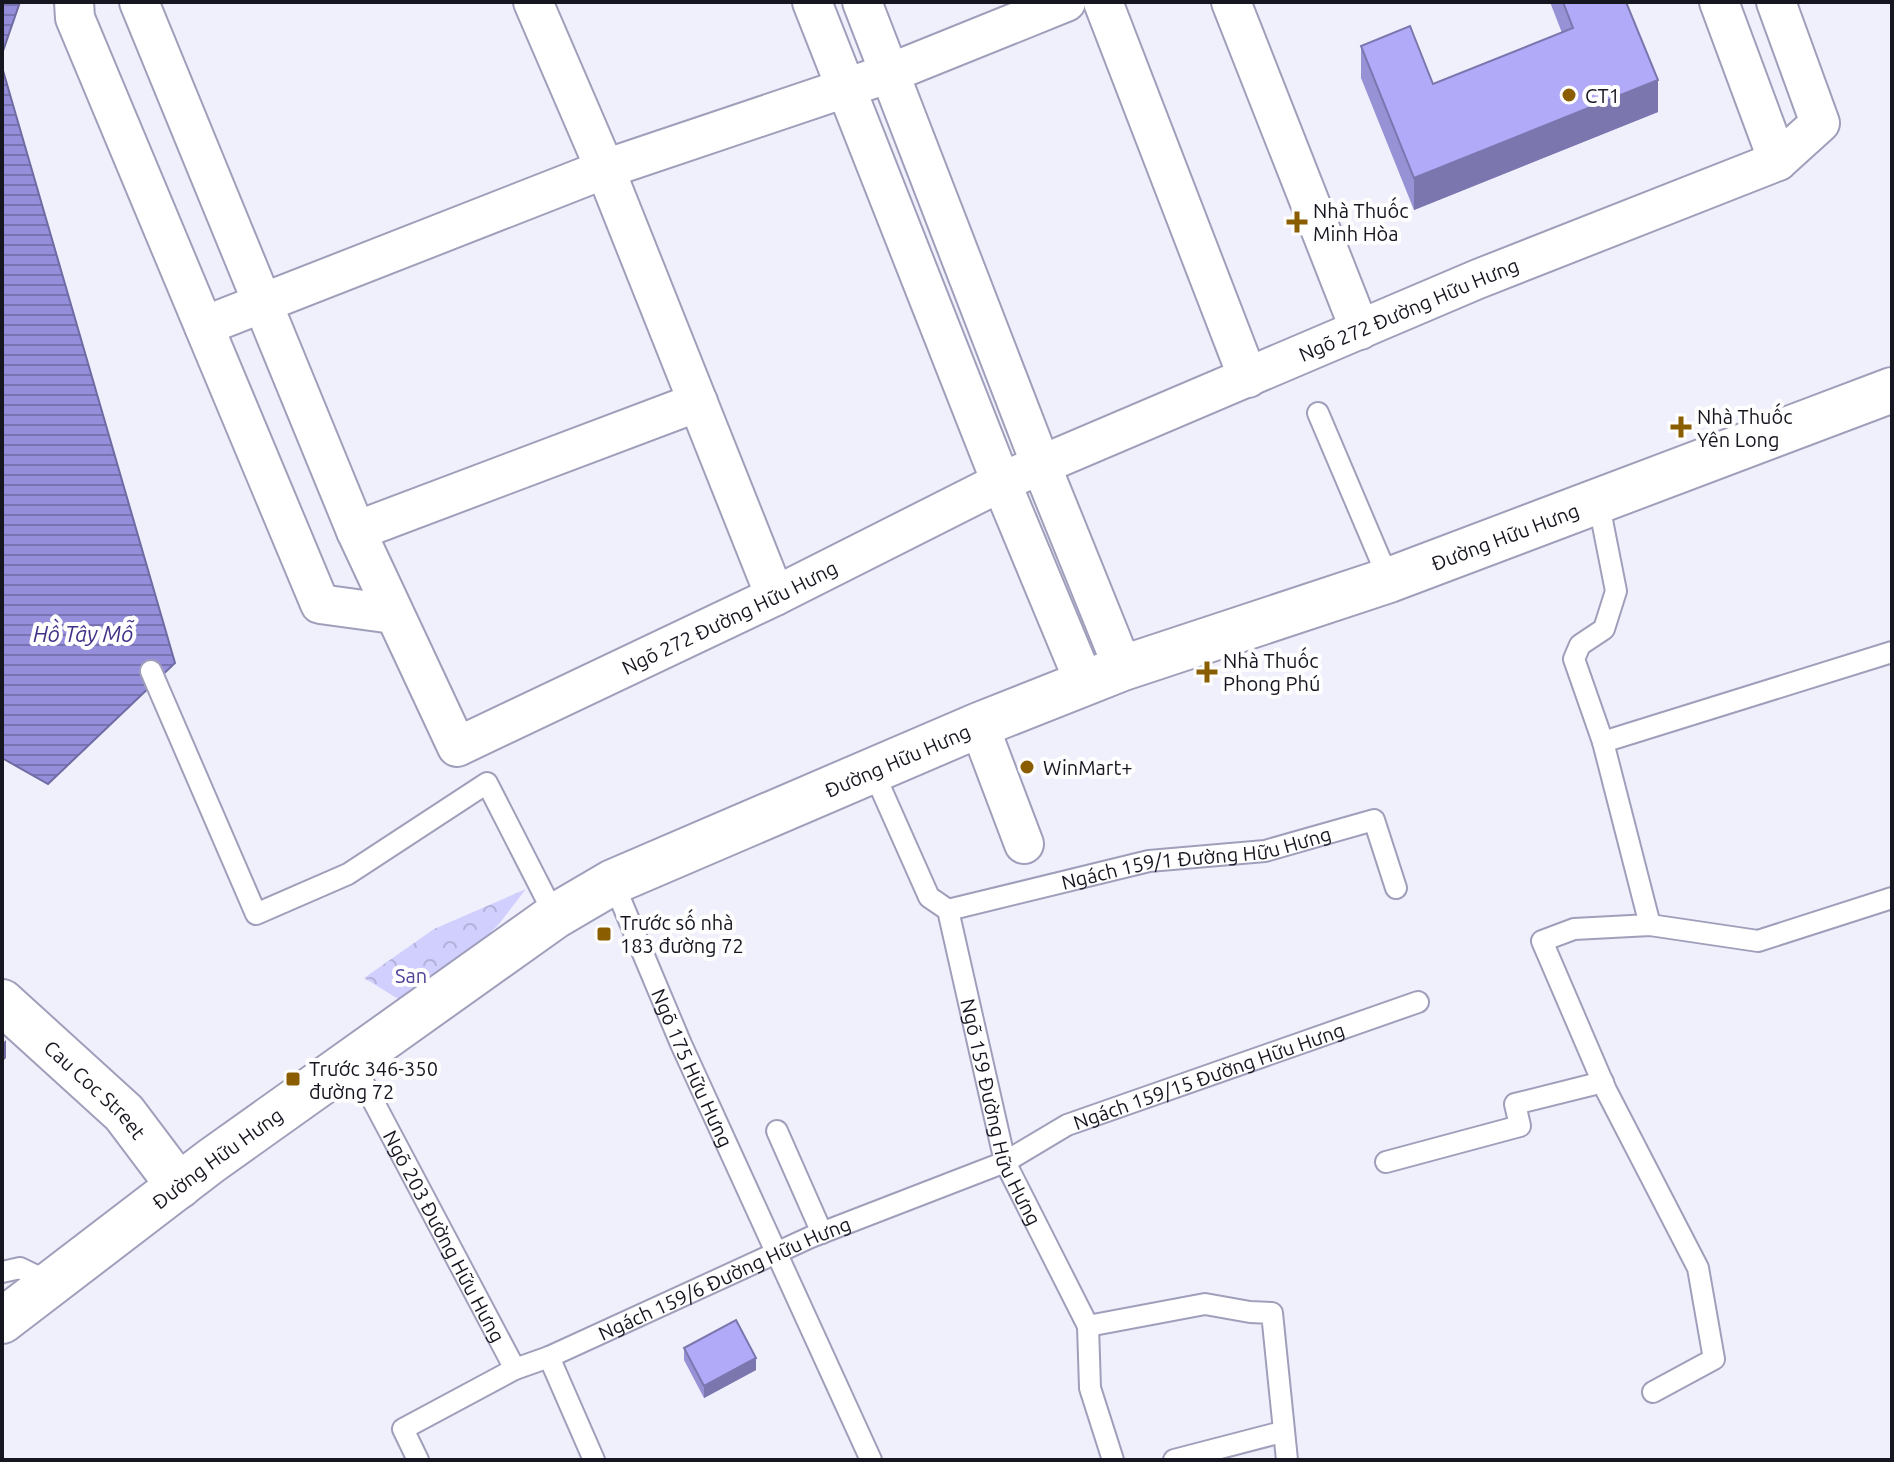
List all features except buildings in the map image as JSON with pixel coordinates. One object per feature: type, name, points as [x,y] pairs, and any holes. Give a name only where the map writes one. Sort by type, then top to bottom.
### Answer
[{"type":"main road","name":"Đường Hữu Hưng","points":[[2,1321],[179,1186],[352,1061],[555,916],[613,882],[979,725],[1104,676],[1389,580],[1892,390]]},
{"type":"main road","name":"Cau Coc Street","points":[[2,1002],[124,1113],[179,1186]]},
{"type":"street","points":[[74,2],[75,18],[320,604],[393,614]]},
{"type":"street","points":[[139,2],[262,305],[393,614]]},
{"type":"street","points":[[533,2],[605,169],[775,596]]},
{"type":"street","points":[[812,2],[1001,482],[1104,676]]},
{"type":"street","points":[[862,2],[1041,465],[1104,676]]},
{"type":"street","points":[[204,326],[605,169],[847,89],[1066,2]]},
{"type":"street","points":[[1103,2],[1248,378]]},
{"type":"street","points":[[1231,2],[1360,330]]},
{"type":"street","points":[[1719,2],[1778,161],[1820,123],[1776,2]]},
{"type":"street","name":"Ngõ 272 Đường Hữu Hưng","points":[[393,614],[457,747],[775,596],[1001,482],[1478,279],[1778,161]]},
{"type":"street","points":[[356,531],[698,402]]},
{"type":"street","points":[[979,725],[1024,844]]},
{"type":"lane","points":[[1318,413],[1389,580]]},
{"type":"lane","points":[[1598,500],[1616,591],[1604,629],[1580,645],[1574,659],[1603,742],[1650,925]]},
{"type":"lane","points":[[1603,742],[1892,652]]},
{"type":"lane","points":[[151,671],[256,914],[348,874],[487,783],[555,916]]},
{"type":"lane","name":"Ngõ 159 Đường Hữu Hưng","points":[[873,771],[929,897],[948,910],[1005,1162],[1088,1326],[1090,1388],[1113,1460]]},
{"type":"lane","name":"Ngách 159/1 Đường Hữu Hưng","points":[[948,910],[1149,861],[1265,851],[1374,820],[1396,888]]},
{"type":"lane","name":"Ngõ 175 Hữu Hưng","points":[[613,882],[863,1457]]},
{"type":"lane","points":[[1653,1392],[1714,1359],[1698,1268],[1603,1082],[1542,941],[1574,929],[1650,925],[1758,941],[1892,898]]},
{"type":"lane","name":"Ngách 159/15 Đường Hữu Hưng","points":[[1005,1162],[1067,1125],[1418,1002]]},
{"type":"lane","name":"Ngõ 203 Đường Hữu Hưng","points":[[352,1061],[515,1369]]},
{"type":"lane","points":[[1386,1162],[1520,1126],[1515,1104],[1603,1082]]},
{"type":"lane","points":[[777,1131],[822,1233]]},
{"type":"lane","name":"Ngách 159/6 Đường Hữu Hưng","points":[[418,1460],[403,1429],[515,1369],[549,1357],[776,1252],[1005,1162]]},
{"type":"lane","points":[[2,1272],[20,1268],[51,1283]]},
{"type":"lane","points":[[1088,1326],[1205,1304],[1272,1313],[1287,1460]]},
{"type":"lane","points":[[549,1357],[594,1460]]},
{"type":"lane","points":[[1174,1460],[1274,1434]]},
{"type":"green space","name":"San","points":[[526,889],[499,924],[413,1008],[364,978],[434,929]]},
{"type":"water","points":[[2,2],[20,2],[2,54]]},
{"type":"water","name":"Hồ Tây Mỗ","points":[[2,67],[175,663],[48,784],[2,758]]},
{"type":"place","name":"CT1","points":[[1569,95]]},
{"type":"place","name":"Nhà Thuốc Minh Hòa","points":[[1297,222]]},
{"type":"place","name":"Nhà Thuốc Yên Long","points":[[1681,427]]},
{"type":"place","name":"Nhà Thuốc Phong Phú","points":[[1207,672]]},
{"type":"place","name":"WinMart+","points":[[1027,767]]},
{"type":"place","name":"Trước số nhà 183 đường 72","points":[[604,934]]},
{"type":"place","name":"Trước 346-350 đường 72","points":[[293,1079]]}]
